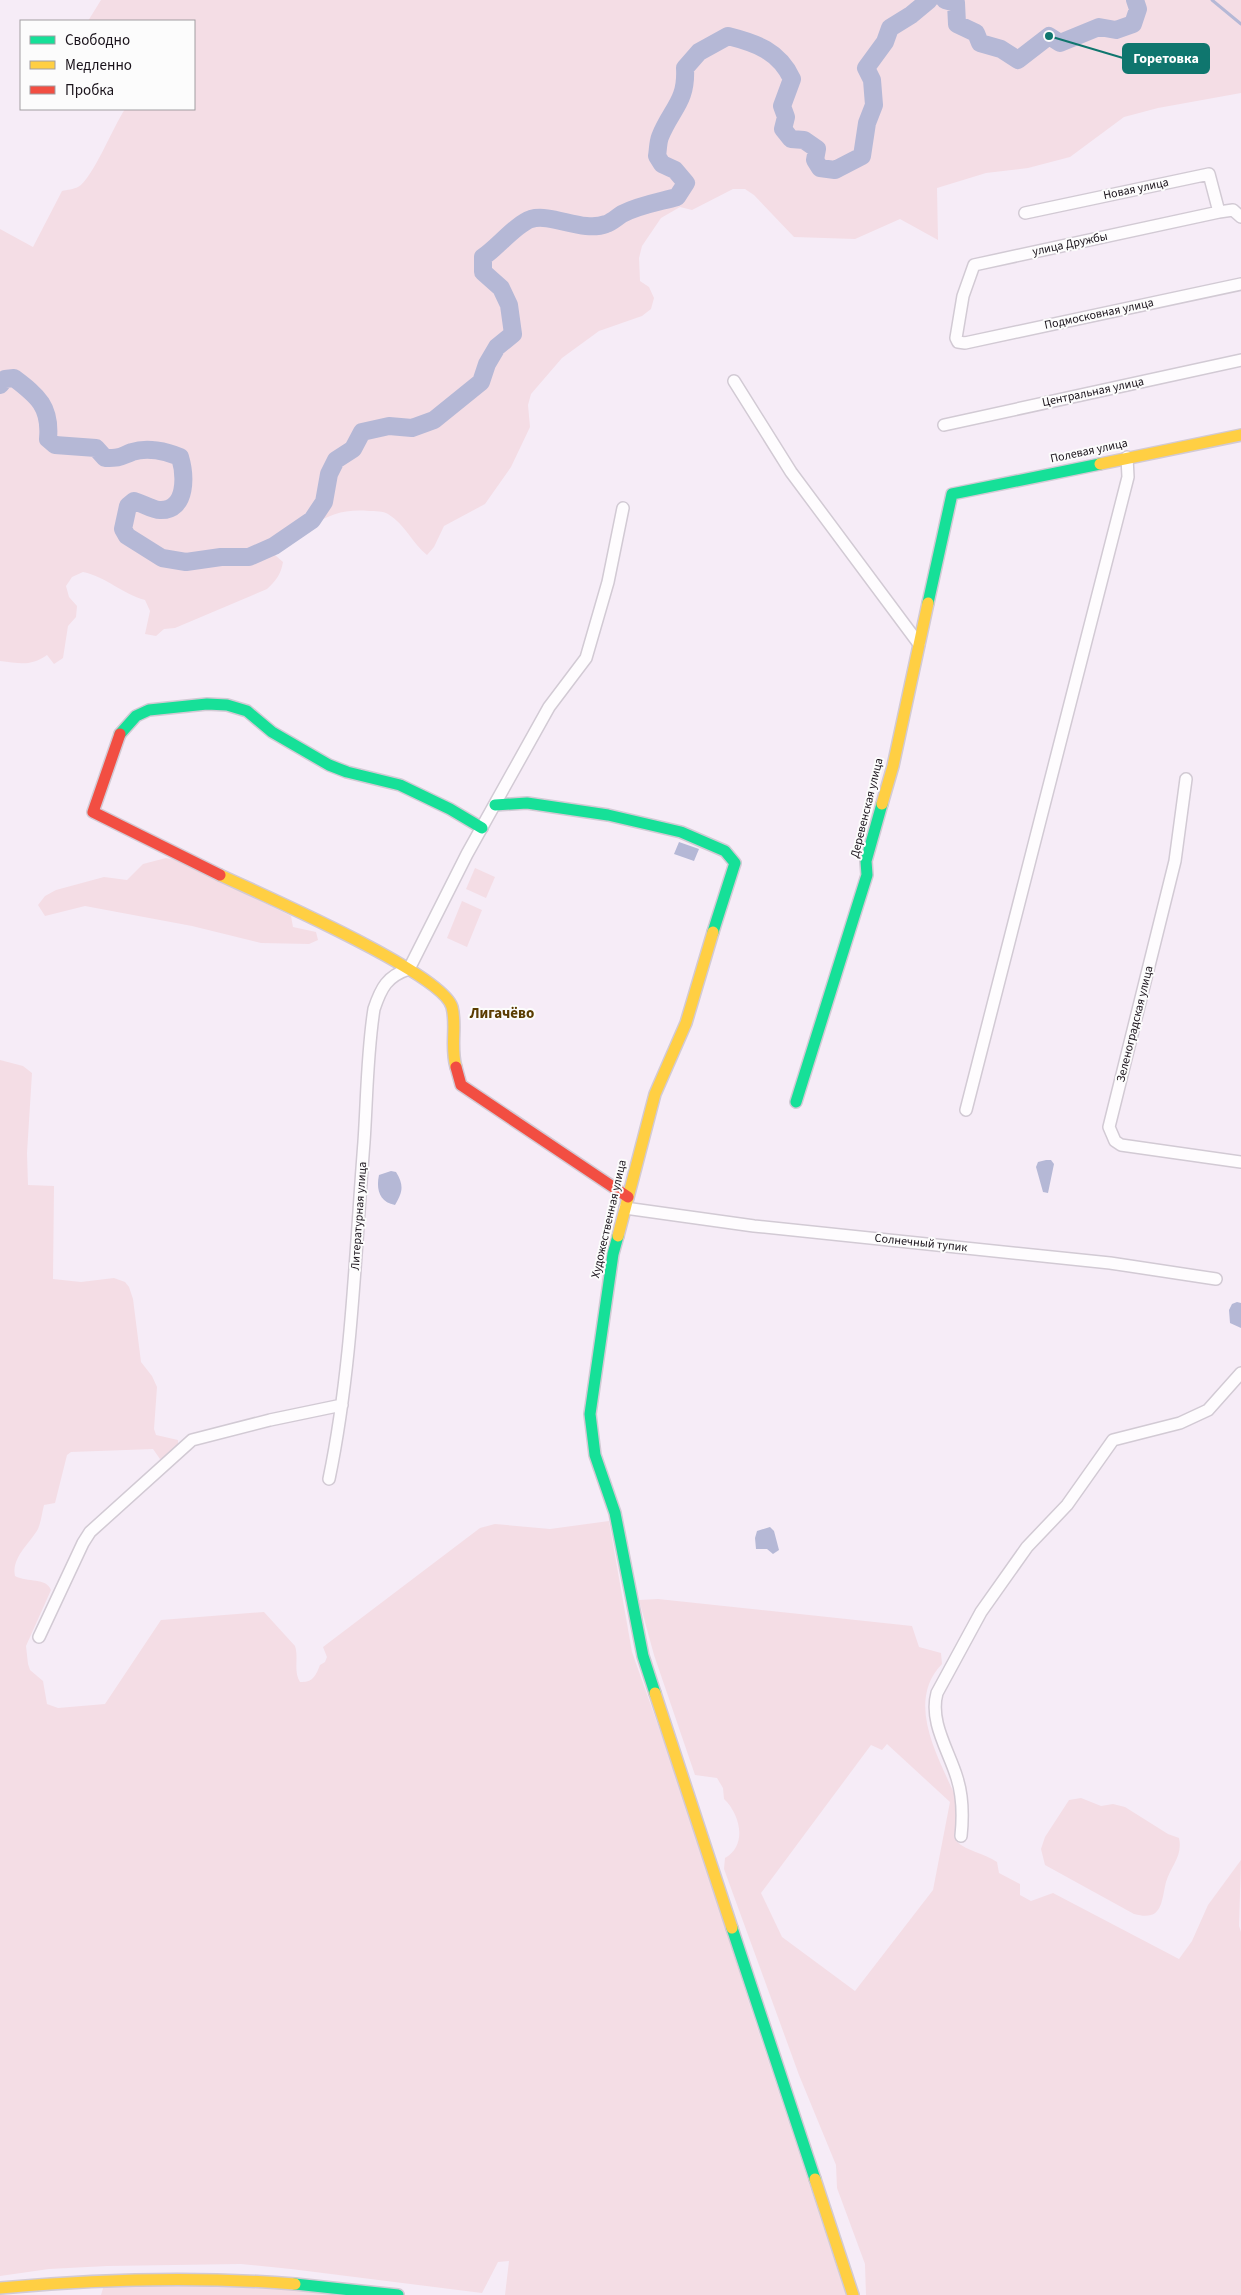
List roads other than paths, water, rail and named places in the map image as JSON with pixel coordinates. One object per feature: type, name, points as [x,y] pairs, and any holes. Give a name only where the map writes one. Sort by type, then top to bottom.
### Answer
[{"type":"street","name":"Новая улица","points":[[1025,213],[1208,174],[1219,212]]},
{"type":"street","name":"улица Дружбы","points":[[958,342],[956,335],[964,296],[974,265],[1219,212],[1232,210],[1241,218]]},
{"type":"street","name":"Подмосковная улица","points":[[958,342],[965,343],[1241,284]]},
{"type":"street","name":"Центральная улица","points":[[944,425],[1241,360]]},
{"type":"street","points":[[734,381],[791,472],[919,644]]},
{"type":"street","name":"Полевая улица","points":[[948,502],[952,494],[1241,435]]},
{"type":"street","points":[[966,1110],[1128,477],[1127,457]]},
{"type":"street","name":"Деревенская улица","points":[[796,1102],[867,875],[866,861],[893,766],[947,516],[948,502]]},
{"type":"street","points":[[409,969],[482,828],[549,707],[586,658],[608,582],[623,508]]},
{"type":"street","points":[[482,828],[450,809],[400,785],[347,772],[329,765],[272,732],[247,711],[240,708],[208,704],[149,710],[136,716],[120,733],[93,812],[358,941],[409,969],[443,993],[452,1006],[453,1057],[462,1085],[628,1197]]},
{"type":"street","name":"Зеленоградская улица","points":[[1186,778],[1175,860],[1109,1127],[1115,1141],[1121,1145],[1241,1162]]},
{"type":"street","name":"Художественная улица","points":[[496,805],[512,803],[536,805],[608,815],[672,830],[725,851],[735,862],[686,1023],[655,1094],[625,1208],[605,1299],[590,1414],[595,1455],[613,1506],[624,1552],[629,1591],[643,1656],[853,2295]]},
{"type":"street","name":"Литературная улица","points":[[329,1479],[342,1405],[354,1302],[359,1184],[372,1025],[381,989],[393,975],[409,969]]},
{"type":"street","name":"Солнечный тупик","points":[[625,1208],[754,1226],[1110,1263],[1216,1279]]},
{"type":"street","points":[[962,1836],[963,1818],[958,1779],[938,1727],[934,1702],[936,1692],[981,1612],[1027,1547],[1067,1505],[1113,1440],[1180,1423],[1208,1410],[1241,1373]]},
{"type":"street","points":[[39,1637],[90,1532],[192,1440],[270,1420],[342,1405]]},
{"type":"street","points":[[0,2288],[77,2281],[188,2278],[252,2281],[398,2295]]},
{"type":"water","points":[[679,842],[699,849],[694,861],[674,854]]},
{"type":"water","points":[[1051,1160],[1054,1164],[1048,1193],[1043,1192],[1036,1167],[1038,1162]]},
{"type":"water","points":[[391,1171],[396,1172],[401,1185],[400,1196],[395,1205],[382,1198],[378,1185],[379,1175]]},
{"type":"water","points":[[1241,1303],[1241,1328],[1230,1323],[1229,1310],[1232,1304]]},
{"type":"water","points":[[770,1527],[774,1531],[779,1550],[773,1554],[767,1549],[756,1549],[755,1538],[757,1531]]},
{"type":"waterway","points":[[0,385],[5,379],[14,378],[36,397],[45,410],[48,439],[55,445],[96,448],[105,458],[144,450],[163,451],[180,457],[183,482],[180,498],[176,505],[169,509],[160,510],[134,501],[128,506],[123,529],[127,536],[162,558],[186,562],[221,557],[249,557],[274,546],[312,520],[324,502],[329,474],[336,460],[353,449],[362,432],[389,426],[412,428],[434,420],[481,382],[487,364],[497,347],[513,334],[509,305],[501,288],[483,272],[483,257],[513,231],[525,222],[539,218],[578,225],[597,226],[608,223],[635,208],[677,197],[686,183],[675,170],[662,164],[657,156],[658,144],[664,127],[681,97],[685,80],[685,68],[699,52],[728,36],[757,45],[780,61],[792,79],[782,106],[786,117],[783,129],[791,139],[804,140],[817,149],[815,160],[820,168],[835,170],[862,156],[867,123],[874,105],[872,80],[866,68],[885,42],[890,28],[911,15],[929,0]]},
{"type":"waterway","points":[[945,0],[956,3],[957,24],[976,33],[980,43],[1001,49],[1018,60],[1049,36],[1060,43],[1099,27],[1116,30],[1133,24],[1138,9],[1135,0]]},
{"type":"waterway","points":[[1212,0],[1241,24]]},
{"type":"place","name":"Горетовка","points":[[1049,36]]},
{"type":"district","name":"Лигачёво","points":[[502,1013]]}]
